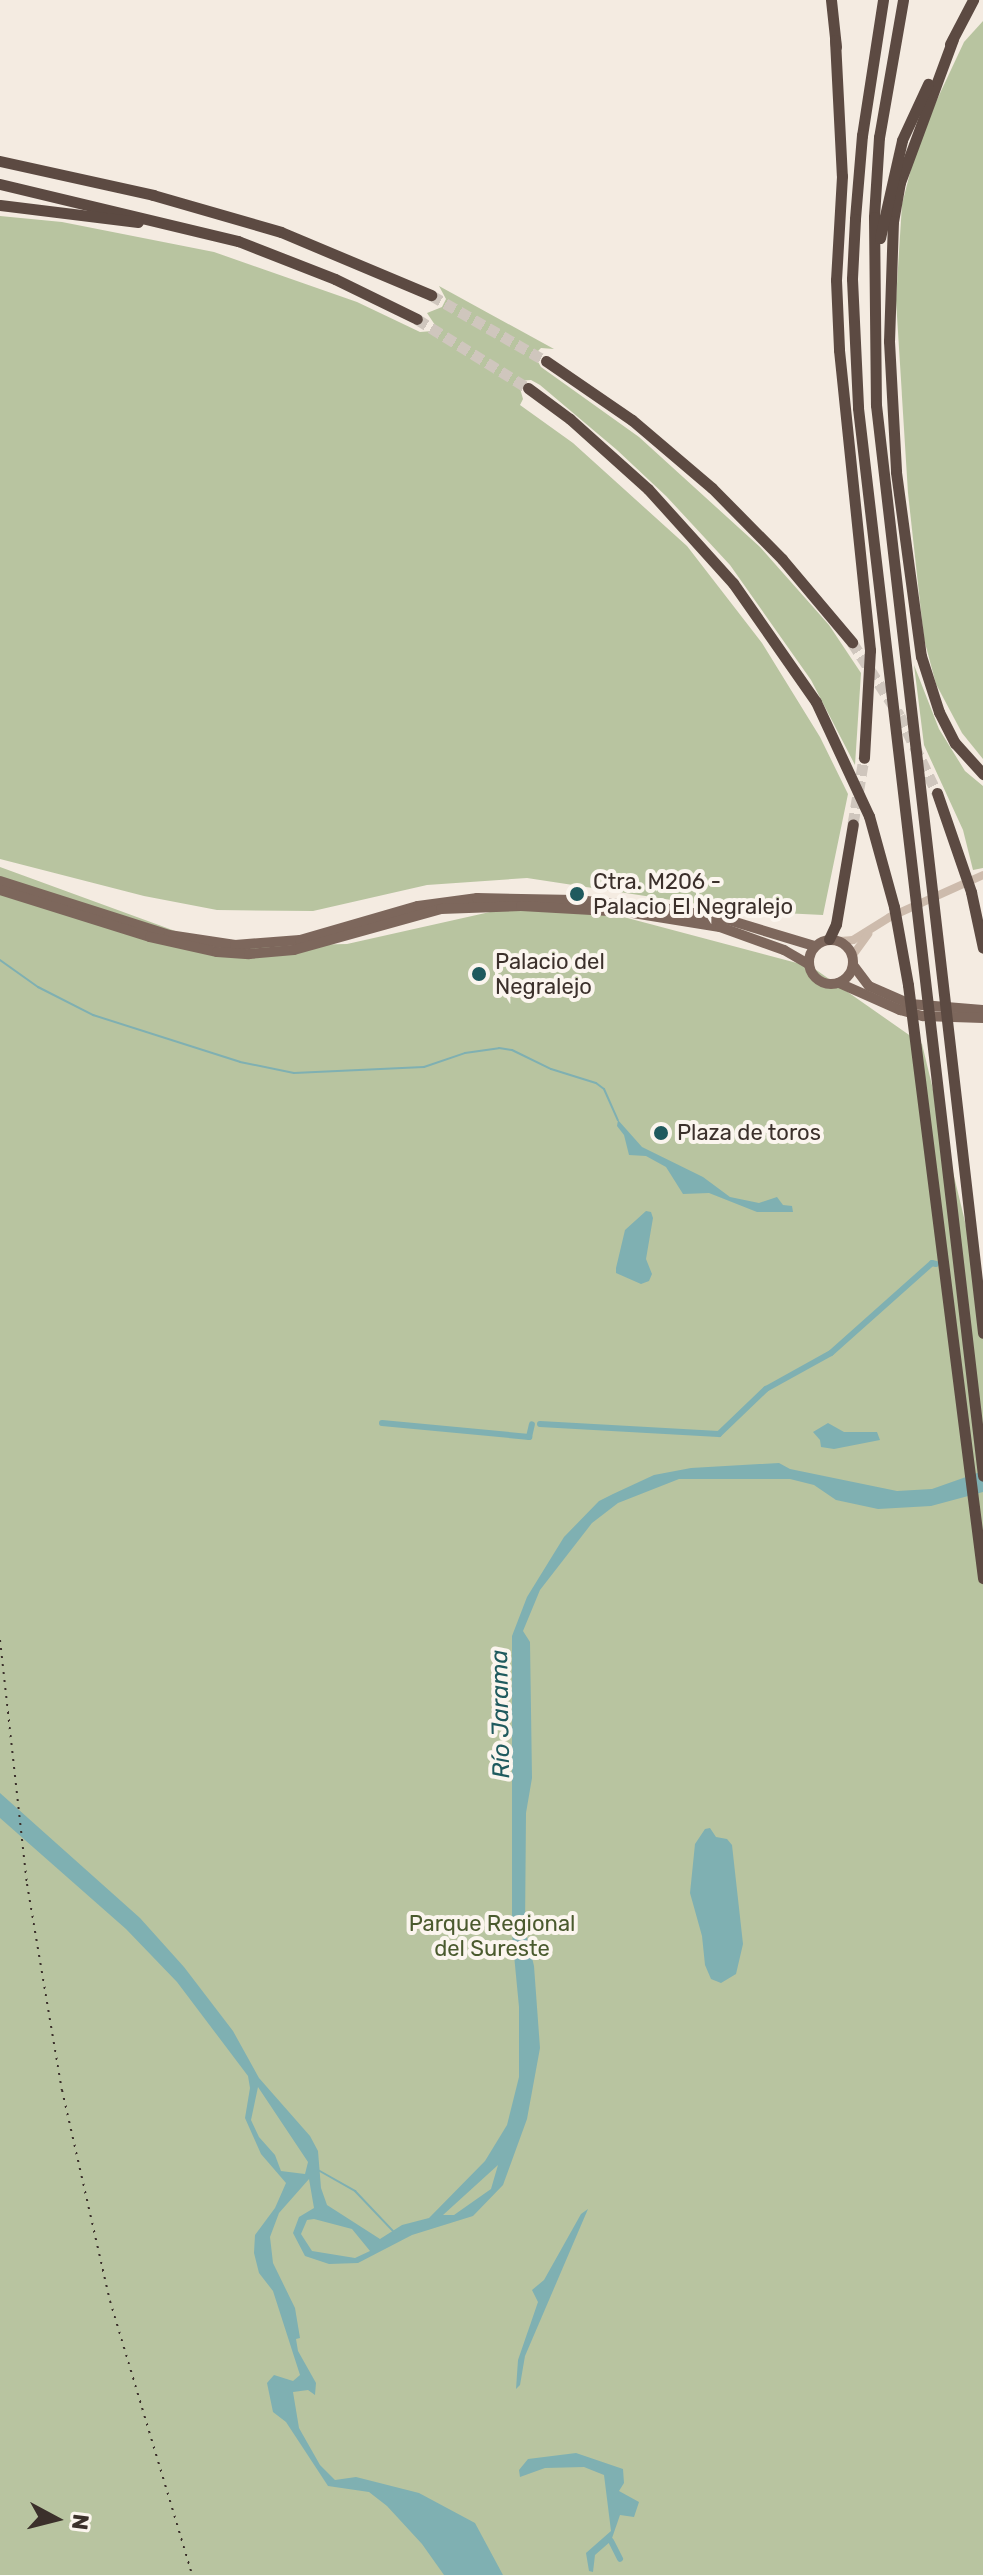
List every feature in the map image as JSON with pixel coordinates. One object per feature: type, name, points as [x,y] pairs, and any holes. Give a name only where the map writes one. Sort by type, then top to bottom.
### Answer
[{"type":"highway","points":[[831,0],[855,219]]},
{"type":"highway","points":[[883,0],[862,135],[855,219],[853,293],[858,408],[983,1476]]},
{"type":"highway","points":[[903,0],[879,137],[872,282],[881,471],[983,1333]]},
{"type":"highway","points":[[872,282],[878,264],[882,219],[902,140],[973,0]]},
{"type":"highway","points":[[953,39],[900,182],[893,221],[889,341],[896,472],[921,656],[939,712],[955,743],[983,774]]},
{"type":"highway","points":[[835,40],[842,176],[836,280],[839,350],[870,650],[864,758]]},
{"type":"highway","points":[[0,161],[153,195],[281,232],[431,295]]},
{"type":"highway","points":[[0,184],[238,241],[335,279],[417,319]]},
{"type":"highway","points":[[0,205],[117,218],[238,241]]},
{"type":"highway","points":[[546,361],[632,420],[712,488],[782,559],[852,642]]},
{"type":"highway","points":[[528,388],[570,419],[648,489],[690,532],[761,619],[795,667],[835,739],[869,816],[885,871],[908,985],[982,1573]]},
{"type":"highway","points":[[937,793],[960,856],[983,948]]},
{"type":"highway","points":[[834,940],[853,824]]},
{"type":"main road","points":[[0,881],[169,935],[235,945],[300,940],[418,906],[477,898],[576,900],[663,908],[722,918],[814,946],[834,940],[853,960],[869,986],[910,1004],[983,1010]]},
{"type":"main road","points":[[0,890],[150,937],[217,952],[294,950],[441,909],[521,906],[627,912],[720,927],[770,944],[808,964],[818,981],[839,983],[900,1010],[923,1016],[983,1018]]},
{"type":"main road","points":[[808,964],[814,946]]},
{"type":"main road","points":[[839,983],[847,977],[853,960]]},
{"type":"street","points":[[834,940],[853,940],[890,917],[983,875]]},
{"type":"street","points":[[853,960],[871,931]]},
{"type":"green space","points":[[983,21],[983,759],[962,733],[936,684],[924,639],[908,493],[896,300],[902,204],[919,138],[964,42]]},
{"type":"green space","points":[[0,216],[62,222],[214,252],[357,302],[420,332],[433,331],[435,325],[427,313],[442,307],[446,299],[439,286],[554,349],[541,348],[534,355],[541,367],[639,437],[760,547],[829,625],[861,673],[855,765],[811,680],[730,565],[666,496],[617,450],[540,385],[531,380],[518,381],[523,399],[520,405],[573,443],[687,546],[762,643],[820,737],[848,794],[823,915],[744,911],[527,878],[427,885],[313,911],[217,910],[144,896],[0,859]]},
{"type":"green space","points":[[914,665],[939,729],[965,771],[983,786],[983,868],[973,870],[963,830],[924,745]]},
{"type":"green space","name":"Parque Regional del Sureste","points":[[0,867],[219,947],[347,944],[552,898],[812,967],[922,1044],[983,1296],[983,2575],[0,2575]]},
{"type":"water","points":[[618,1120],[642,1147],[703,1177],[730,1197],[759,1203],[777,1197],[783,1205],[792,1206],[793,1212],[757,1212],[709,1193],[683,1194],[666,1167],[646,1156],[629,1155],[624,1135],[617,1126]]},
{"type":"water","points":[[646,1211],[651,1212],[653,1218],[646,1259],[652,1274],[649,1281],[641,1284],[616,1273],[616,1268],[625,1230]]},
{"type":"water","points":[[828,1423],[844,1432],[877,1432],[880,1440],[834,1449],[821,1447],[820,1440],[813,1432]]},
{"type":"water","points":[[779,1463],[790,1469],[897,1491],[932,1489],[983,1471],[983,1492],[931,1506],[878,1509],[836,1500],[814,1485],[790,1479],[679,1479],[618,1503],[592,1523],[540,1590],[523,1631],[530,1642],[532,1778],[526,1813],[525,1929],[534,1966],[540,2048],[527,2119],[503,2185],[473,2216],[412,2235],[358,2263],[329,2264],[305,2256],[293,2233],[299,2217],[314,2208],[309,2179],[279,2213],[270,2237],[273,2263],[295,2308],[300,2338],[296,2339],[298,2351],[316,2383],[315,2395],[308,2390],[293,2392],[299,2428],[320,2465],[335,2480],[356,2477],[419,2493],[475,2523],[503,2575],[444,2575],[422,2544],[387,2506],[369,2492],[328,2486],[286,2422],[273,2412],[267,2383],[274,2375],[293,2381],[300,2375],[273,2291],[259,2273],[254,2253],[255,2235],[275,2208],[286,2183],[261,2154],[245,2118],[250,2088],[248,2076],[177,1982],[126,1929],[0,1818],[0,1793],[140,1918],[184,1967],[233,2031],[259,2078],[310,2136],[318,2151],[321,2188],[327,2205],[380,2239],[402,2225],[429,2218],[485,2161],[507,2125],[519,2077],[519,2007],[512,1934],[512,1636],[527,1597],[564,1537],[599,1501],[654,1475],[691,1468]],"holes":[[[258,2087],[308,2162],[305,2174],[281,2171],[275,2155],[259,2137],[251,2120]],[[498,2165],[491,2189],[454,2215],[443,2215]],[[307,2220],[352,2229],[370,2251],[355,2258],[312,2251],[301,2234]]]},
{"type":"water","points":[[710,1828],[716,1837],[727,1839],[732,1845],[743,1944],[736,1974],[721,1983],[711,1979],[705,1965],[702,1936],[690,1893],[695,1844],[705,1829]]},
{"type":"water","points":[[588,2209],[525,2356],[520,2385],[516,2389],[518,2360],[538,2302],[532,2290],[544,2280],[581,2214]]},
{"type":"water","points":[[576,2453],[623,2469],[624,2483],[619,2491],[639,2502],[634,2517],[620,2515],[611,2541],[595,2555],[593,2572],[589,2571],[586,2553],[611,2531],[604,2475],[584,2467],[545,2468],[520,2477],[519,2470],[528,2459]]},
{"type":"waterway","points":[[0,960],[38,987],[93,1015],[240,1062],[294,1073],[424,1067],[465,1053],[499,1048],[512,1050],[551,1069],[596,1083],[604,1089],[618,1120]]},
{"type":"waterway","points":[[540,1424],[719,1434],[766,1389],[831,1353],[932,1263],[936,1264]]},
{"type":"waterway","points":[[382,1423],[529,1437],[532,1424]]},
{"type":"waterway","name":"Río Jarama","points":[[318,2170],[355,2191],[393,2231]]},
{"type":"waterway","points":[[611,2541],[620,2559]]},
{"type":"tunnel","points":[[431,295],[546,361]]},
{"type":"tunnel","points":[[417,319],[528,388]]},
{"type":"tunnel","points":[[852,642],[900,716],[937,793]]},
{"type":"tunnel","points":[[853,824],[864,758]]},
{"type":"railway","points":[[0,1640],[27,1884],[62,2090],[110,2301],[192,2575]]},
{"type":"place","name":"Ctra. M206 - Palacio El Negralejo","points":[[577,894]]},
{"type":"place","name":"Palacio del Negralejo","points":[[479,974]]},
{"type":"place","name":"Plaza de toros","points":[[661,1133]]}]
